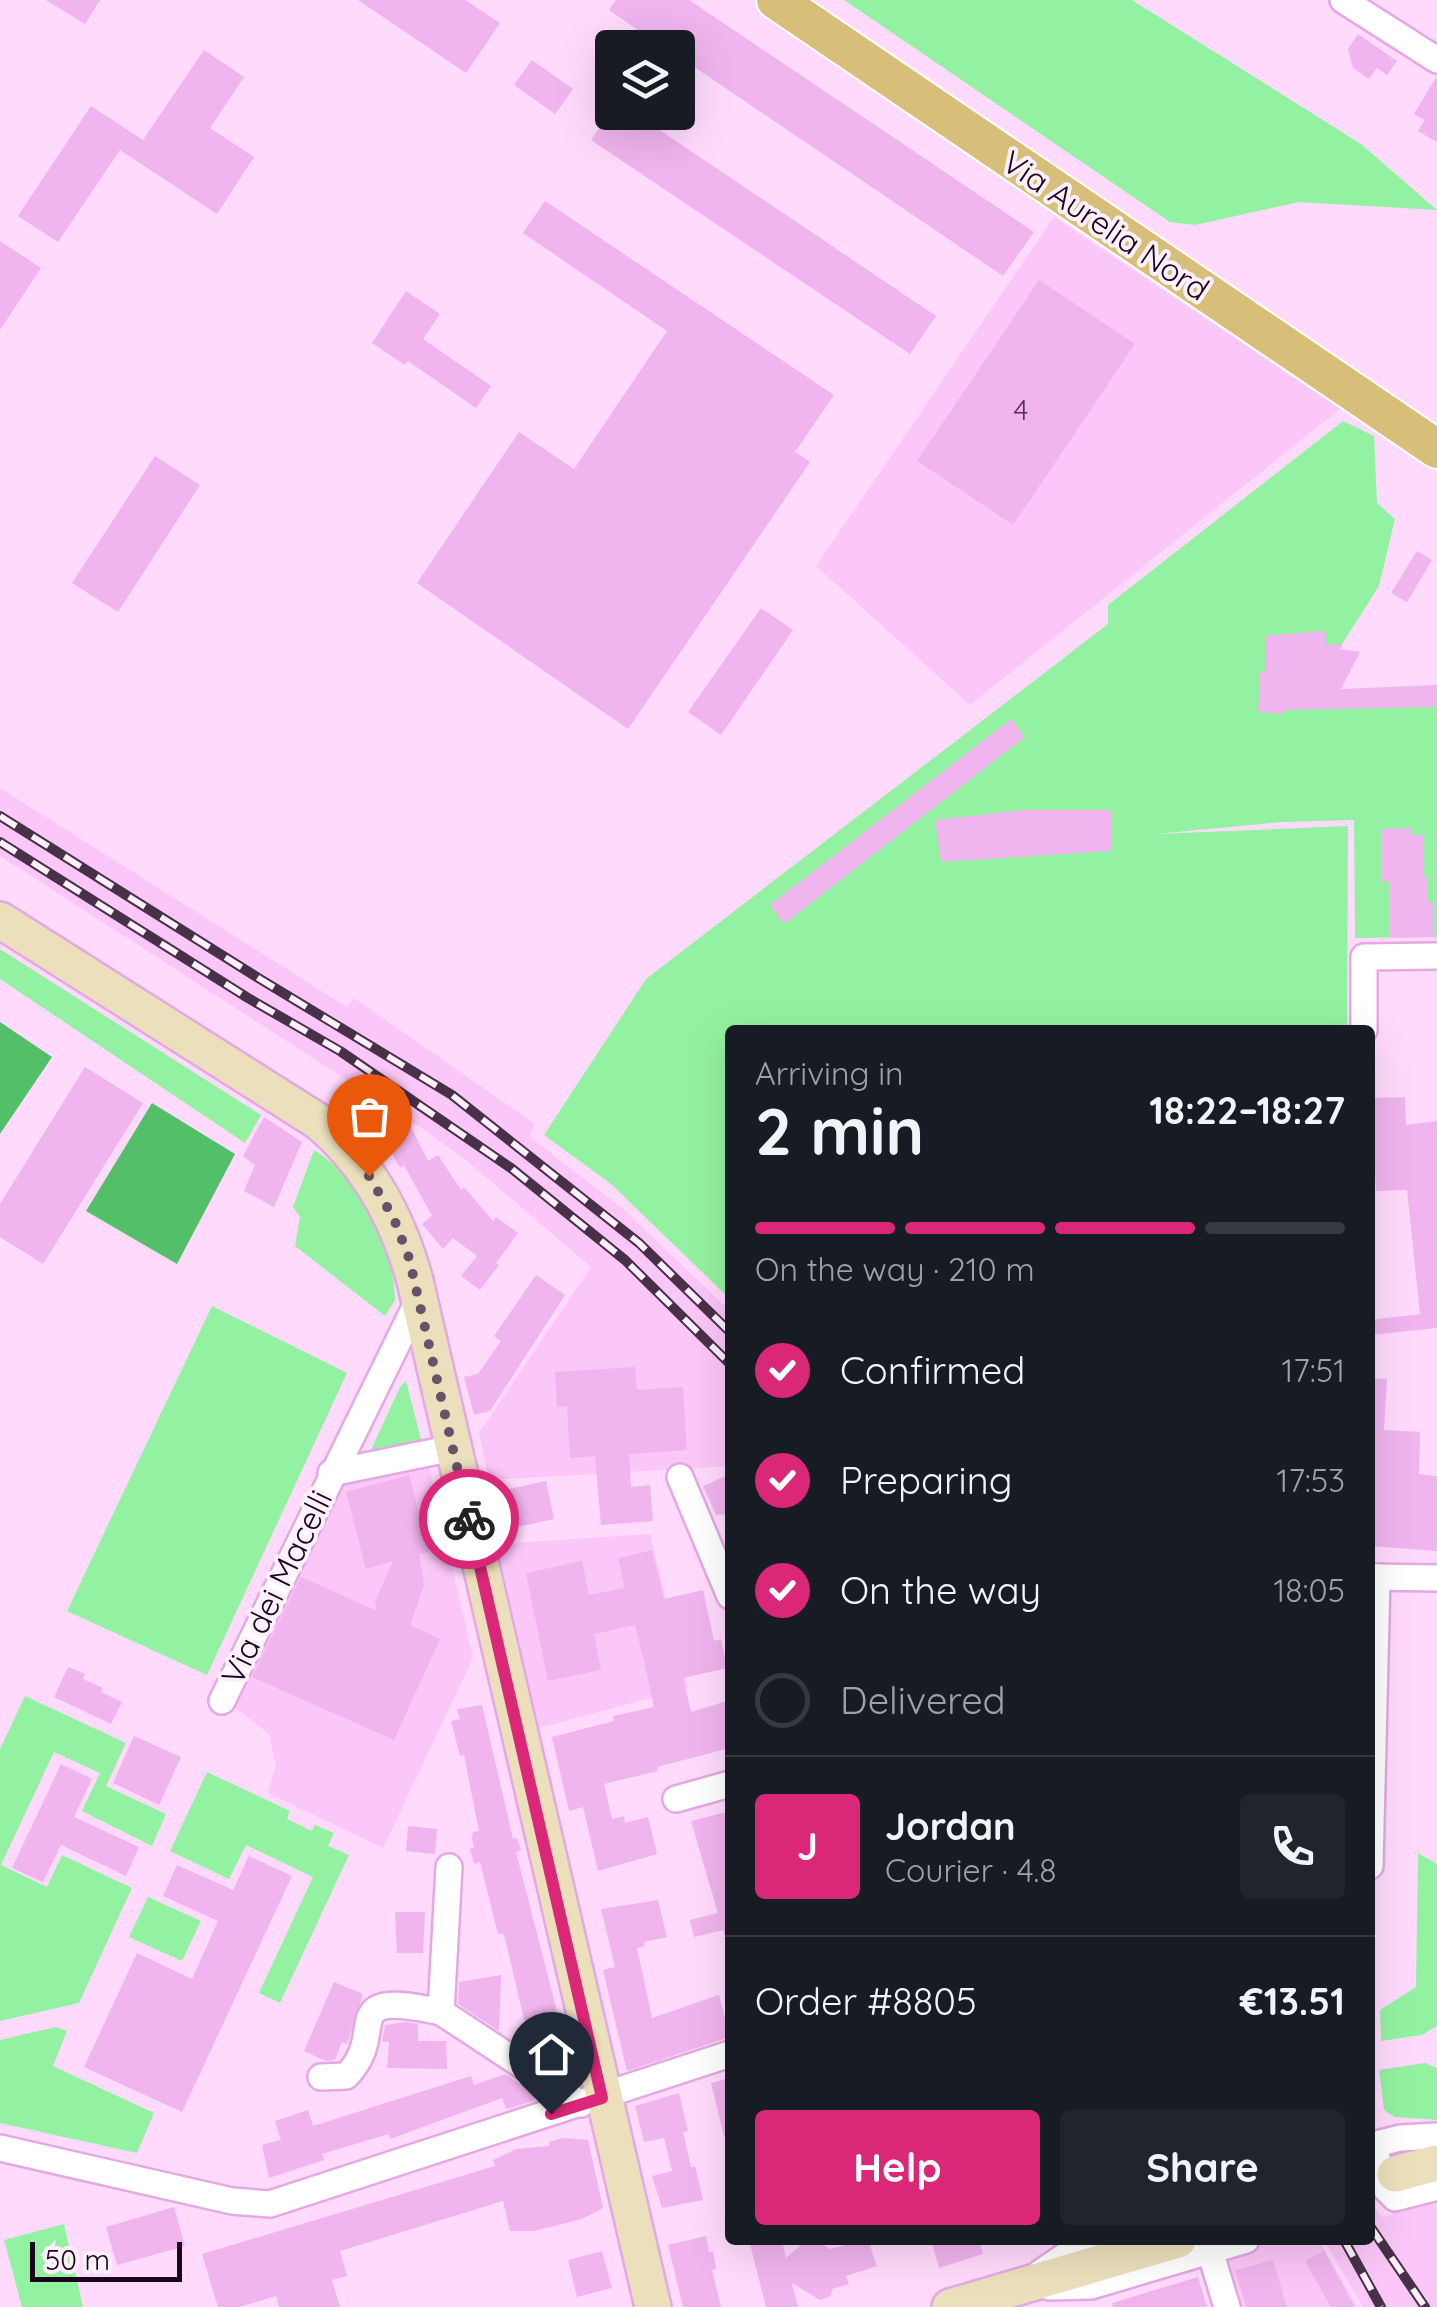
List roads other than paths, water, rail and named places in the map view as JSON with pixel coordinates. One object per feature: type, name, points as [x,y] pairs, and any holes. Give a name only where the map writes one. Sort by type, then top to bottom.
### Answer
[{"type":"main road","name":"Via Aurelia Nord","points":[[776,0],[1437,449]]},
{"type":"main road","points":[[0,920],[319,1122],[340,1140],[387,1205],[409,1258],[453,1448],[591,2101],[653,2307]]},
{"type":"main road","points":[[1395,2174],[1437,2162]]},
{"type":"main road","points":[[963,2305],[1194,2246]]},
{"type":"street","points":[[1343,0],[1437,60]]},
{"type":"street","points":[[1364,1024],[1364,958],[1437,956]]},
{"type":"street","name":"Via dei Macelli","points":[[222,1701],[418,1299]]},
{"type":"street","name":"Via dei Macelli","points":[[331,1473],[453,1448]]},
{"type":"street","points":[[680,1478],[725,1584]]},
{"type":"street","points":[[1375,1577],[1437,1578]]},
{"type":"street","points":[[676,1799],[725,1785]]},
{"type":"street","points":[[441,2012],[449,1866]]},
{"type":"street","points":[[322,2077],[346,2076],[358,2064],[367,2023],[380,2006],[406,2004],[441,2012],[591,2101]]},
{"type":"street","points":[[0,2148],[232,2201],[270,2204],[725,2056]]},
{"type":"street","points":[[1375,2137],[1437,2136]]},
{"type":"street","points":[[1375,2148],[1386,2188],[1395,2198],[1437,2188]]},
{"type":"street","points":[[1019,2288],[1072,2251],[1093,2245]]},
{"type":"street","points":[[1194,2246],[1227,2307]]},
{"type":"railway","points":[[0,816],[452,1095],[639,1243],[725,1327]]},
{"type":"railway","points":[[0,842],[248,998],[340,1051],[511,1168],[625,1260],[725,1359]]},
{"type":"railway","points":[[1375,2233],[1425,2307]]},
{"type":"railway","points":[[1347,2245],[1381,2307]]}]
